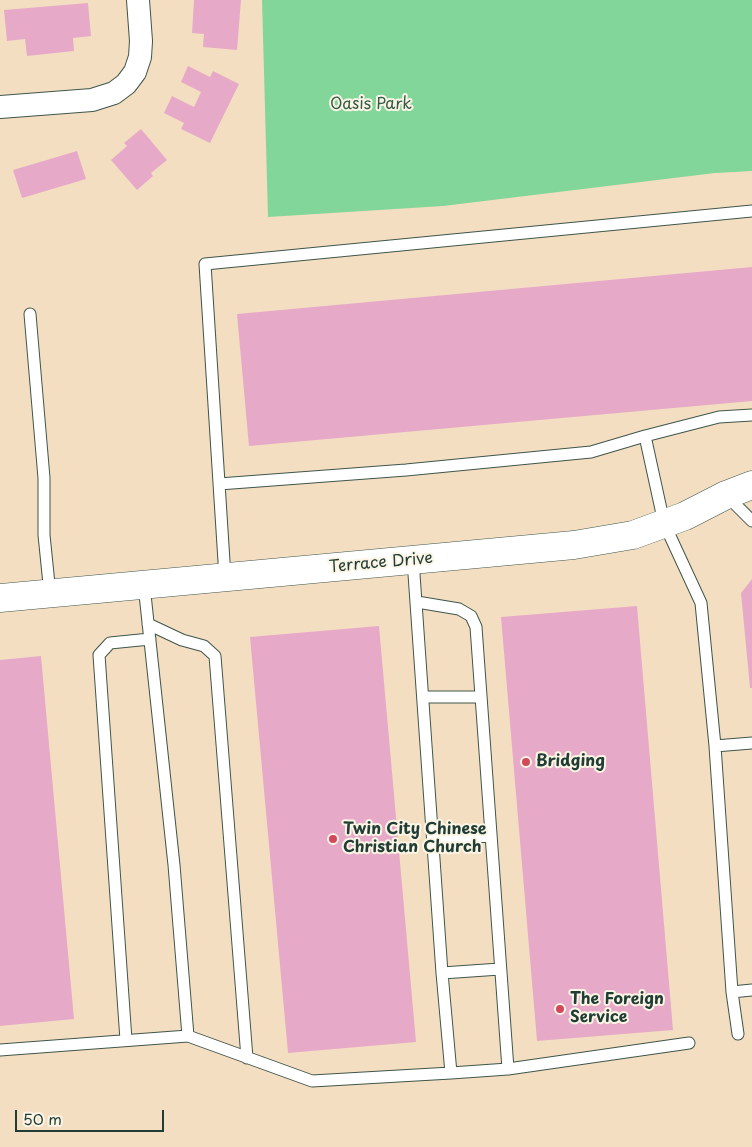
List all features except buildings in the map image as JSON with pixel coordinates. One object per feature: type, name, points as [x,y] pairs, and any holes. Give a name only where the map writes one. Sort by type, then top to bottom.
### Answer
[{"type":"street","points":[[0,107],[92,100],[114,93],[126,84],[135,72],[140,57],[141,41],[138,0]]},
{"type":"street","name":"Terrace Drive","points":[[0,598],[574,545],[634,535],[685,516],[726,495],[752,485]]},
{"type":"lane","points":[[225,577],[204,264],[752,211]]},
{"type":"lane","points":[[30,314],[44,478],[44,535],[50,594]]},
{"type":"lane","points":[[219,484],[406,470],[591,452],[718,418],[752,415]]},
{"type":"lane","points":[[645,436],[664,523],[701,603],[715,746],[732,992],[738,1034]]},
{"type":"lane","points":[[726,495],[752,521]]},
{"type":"lane","points":[[413,560],[442,973],[451,1073]]},
{"type":"lane","points":[[144,585],[174,865],[188,1036]]},
{"type":"lane","points":[[417,602],[459,609],[471,616],[476,627],[508,1069]]},
{"type":"lane","points":[[148,624],[182,640],[204,646],[215,656],[247,1058]]},
{"type":"lane","points":[[126,1040],[99,655],[110,643],[150,639]]},
{"type":"lane","points":[[424,697],[481,697]]},
{"type":"lane","points":[[715,746],[752,743]]},
{"type":"lane","points":[[433,839],[491,836]]},
{"type":"lane","points":[[442,973],[500,969]]},
{"type":"lane","points":[[732,992],[752,990]]},
{"type":"lane","points":[[0,1050],[188,1036],[312,1081],[508,1069],[689,1043]]},
{"type":"green space","name":"Oasis Park","points":[[262,0],[752,0],[752,171],[715,173],[443,206],[268,217]]},
{"type":"place","name":"Bridging","points":[[526,762]]},
{"type":"place","name":"Twin City Chinese Christian Church","points":[[333,839]]},
{"type":"place","name":"The Foreign Service","points":[[560,1009]]}]
